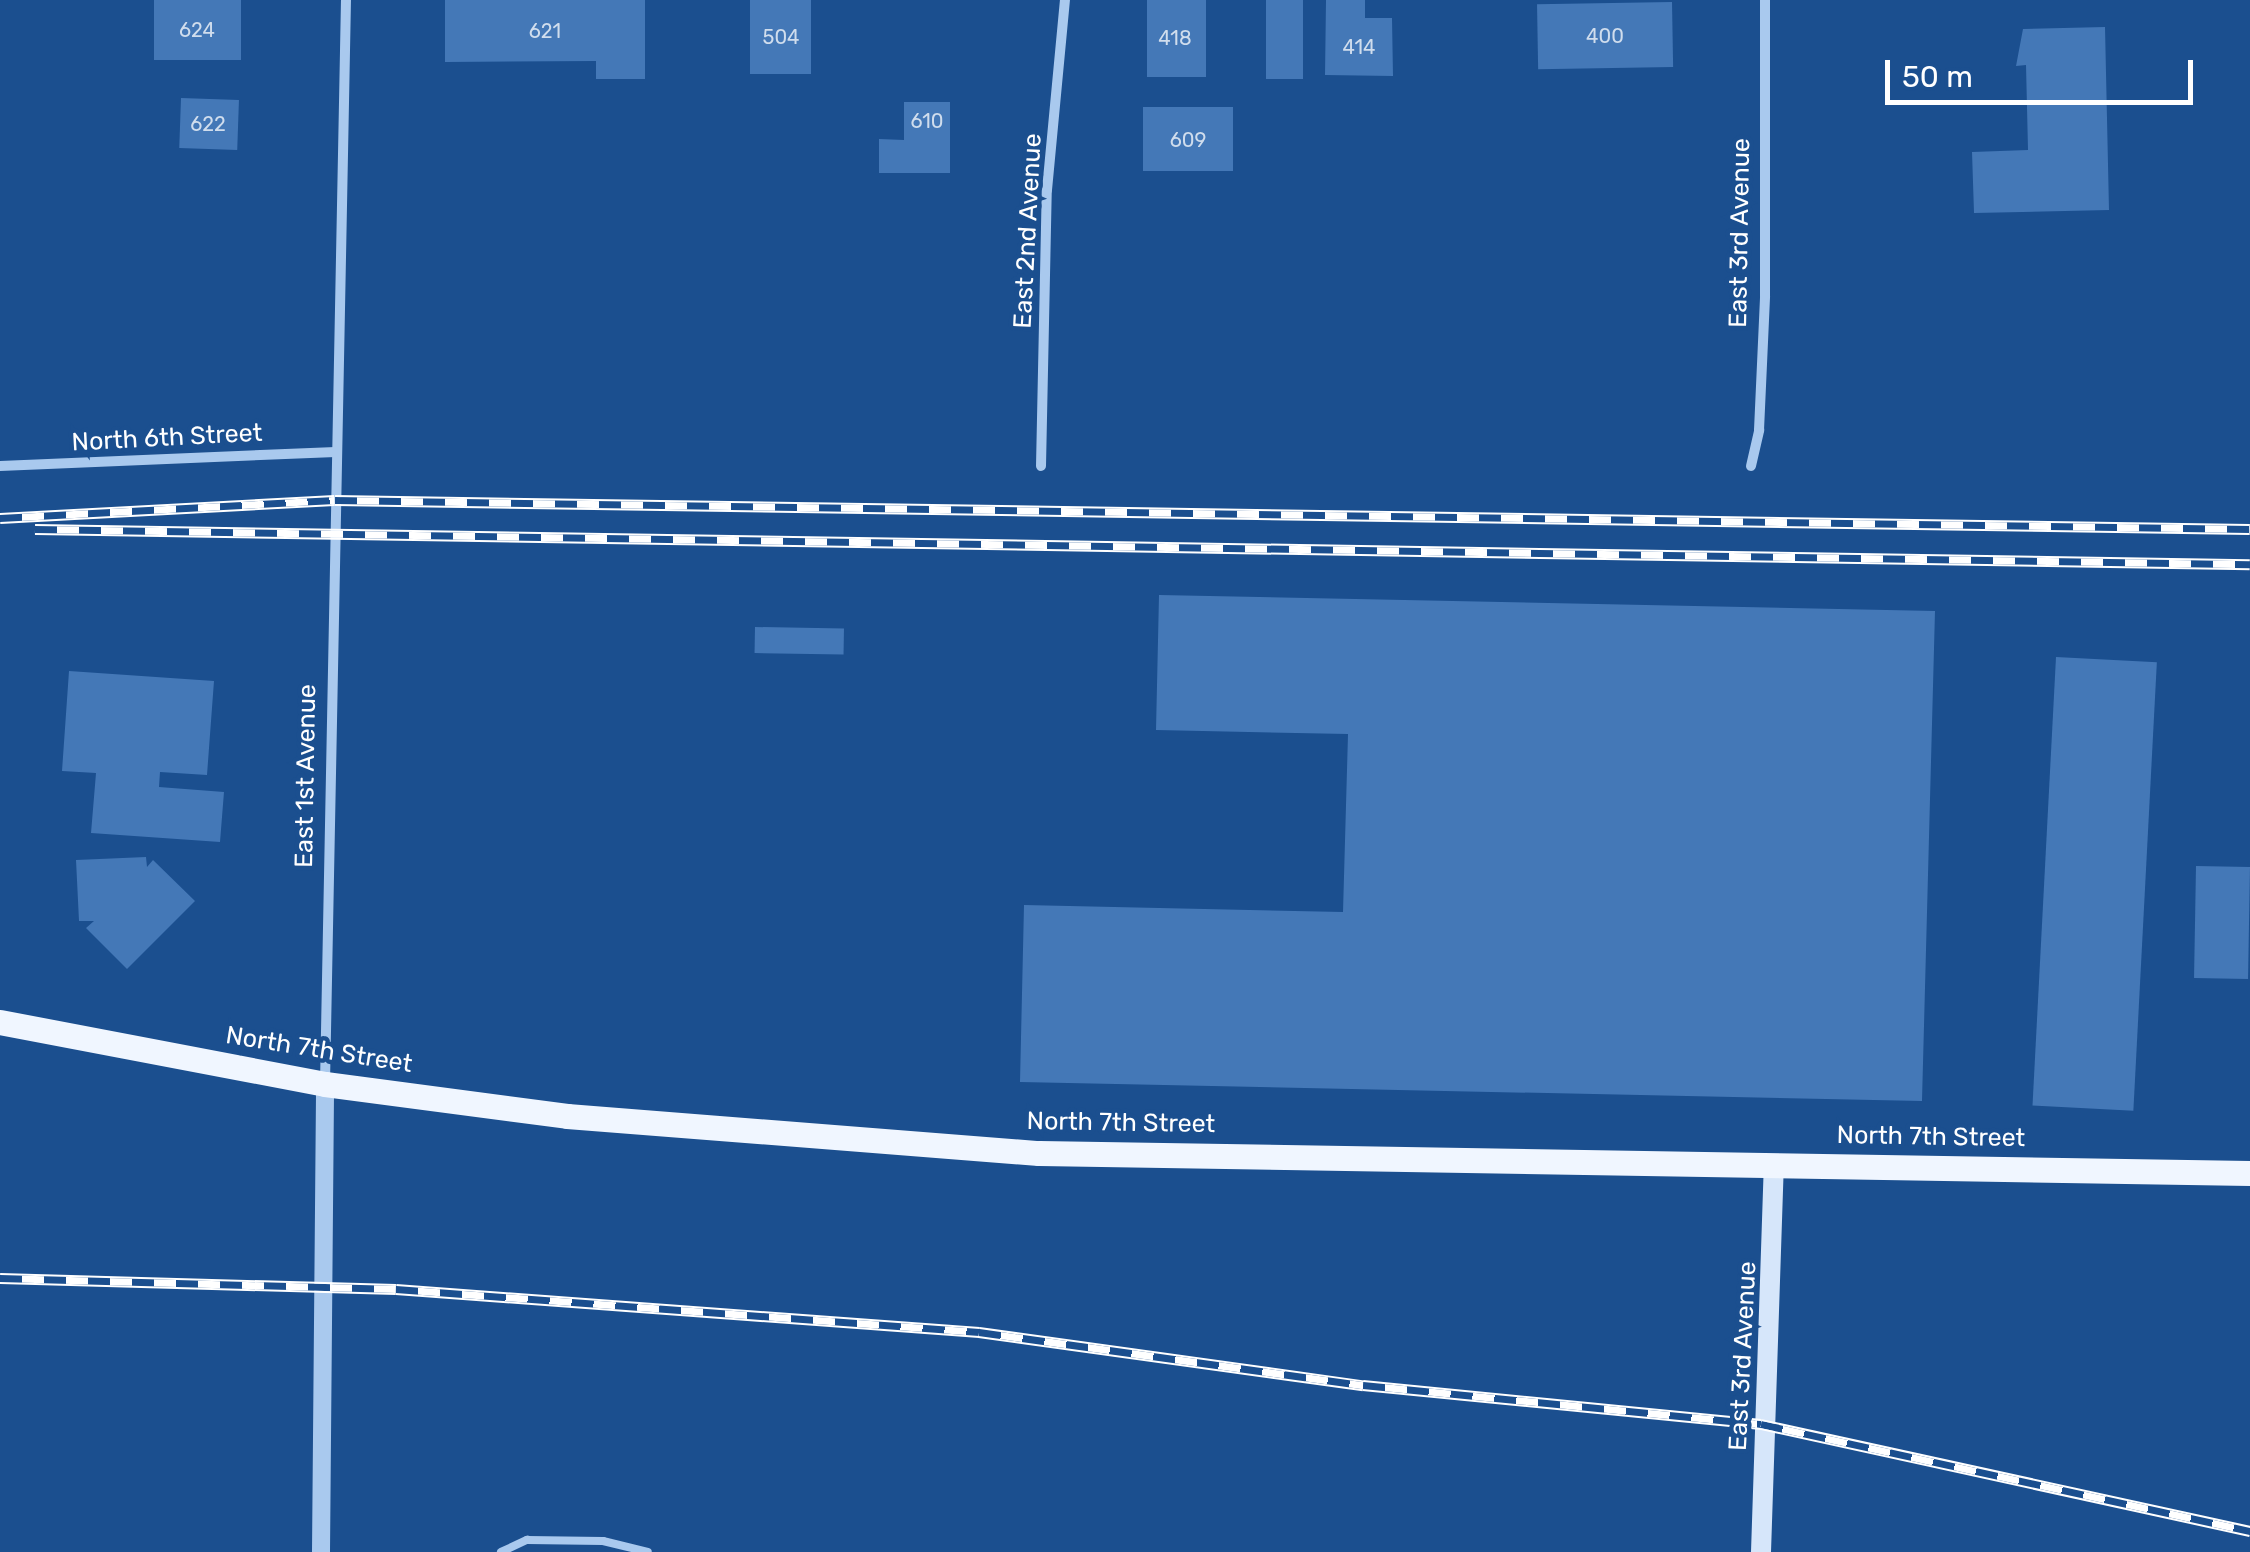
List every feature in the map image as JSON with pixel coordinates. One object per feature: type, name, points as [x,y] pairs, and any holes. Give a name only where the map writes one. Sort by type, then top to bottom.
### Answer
[{"type":"main road","name":"North 7th Street","points":[[0,1022],[326,1084],[567,1116],[1039,1153],[2250,1173]]},
{"type":"main road","name":"East 3rd Avenue","points":[[1762,1552],[1774,1164]]},
{"type":"street","name":"East 1st Avenue","points":[[321,1552],[346,0]]},
{"type":"street","name":"East 2nd Avenue","points":[[1041,466],[1046,190],[1064,0]]},
{"type":"street","name":"East 3rd Avenue","points":[[1751,466],[1759,430],[1765,296],[1765,0]]},
{"type":"street","name":"North 6th Street","points":[[0,466],[336,452]]},
{"type":"lane","points":[[501,1552],[528,1540],[603,1541],[648,1552]]},
{"type":"building","points":[[154,0],[241,0],[241,60],[154,60]]},
{"type":"building","points":[[445,0],[645,0],[645,79],[596,79],[596,61],[445,62]]},
{"type":"building","points":[[750,0],[811,0],[811,74],[750,74]]},
{"type":"building","points":[[1147,0],[1206,0],[1206,77],[1147,77]]},
{"type":"building","points":[[1266,0],[1303,0],[1303,79],[1266,79]]},
{"type":"building","points":[[1326,0],[1365,0],[1365,18],[1392,18],[1393,76],[1325,75]]},
{"type":"building","points":[[1672,2],[1673,67],[1538,69],[1537,4]]},
{"type":"building","points":[[2105,27],[2109,210],[1974,213],[1972,152],[2028,150],[2026,65],[2016,66],[2023,29]]},
{"type":"building","points":[[181,98],[239,100],[237,150],[179,148]]},
{"type":"building","points":[[904,102],[950,102],[950,173],[879,173],[879,139],[904,140]]},
{"type":"building","points":[[1143,107],[1233,107],[1233,171],[1143,171]]},
{"type":"building","points":[[1159,595],[1935,611],[1922,1101],[1020,1082],[1024,905],[1343,912],[1348,734],[1156,730]]},
{"type":"building","points":[[755,627],[844,629],[844,655],[755,653]]},
{"type":"building","points":[[2056,657],[2157,662],[2133,1111],[2033,1105]]},
{"type":"building","points":[[69,671],[214,681],[207,775],[160,772],[159,787],[224,792],[220,842],[91,833],[96,773],[62,771]]},
{"type":"building","points":[[146,857],[147,867],[153,860],[195,901],[127,969],[86,928],[94,921],[79,921],[76,860]]},
{"type":"building","points":[[2196,866],[2250,867],[2248,979],[2194,978]]},
{"type":"railway","points":[[0,518],[335,500],[2250,529]]},
{"type":"railway","points":[[35,529],[2250,564]]},
{"type":"railway","points":[[0,1278],[396,1289],[979,1332],[1363,1385],[1761,1424],[2250,1531]]}]
